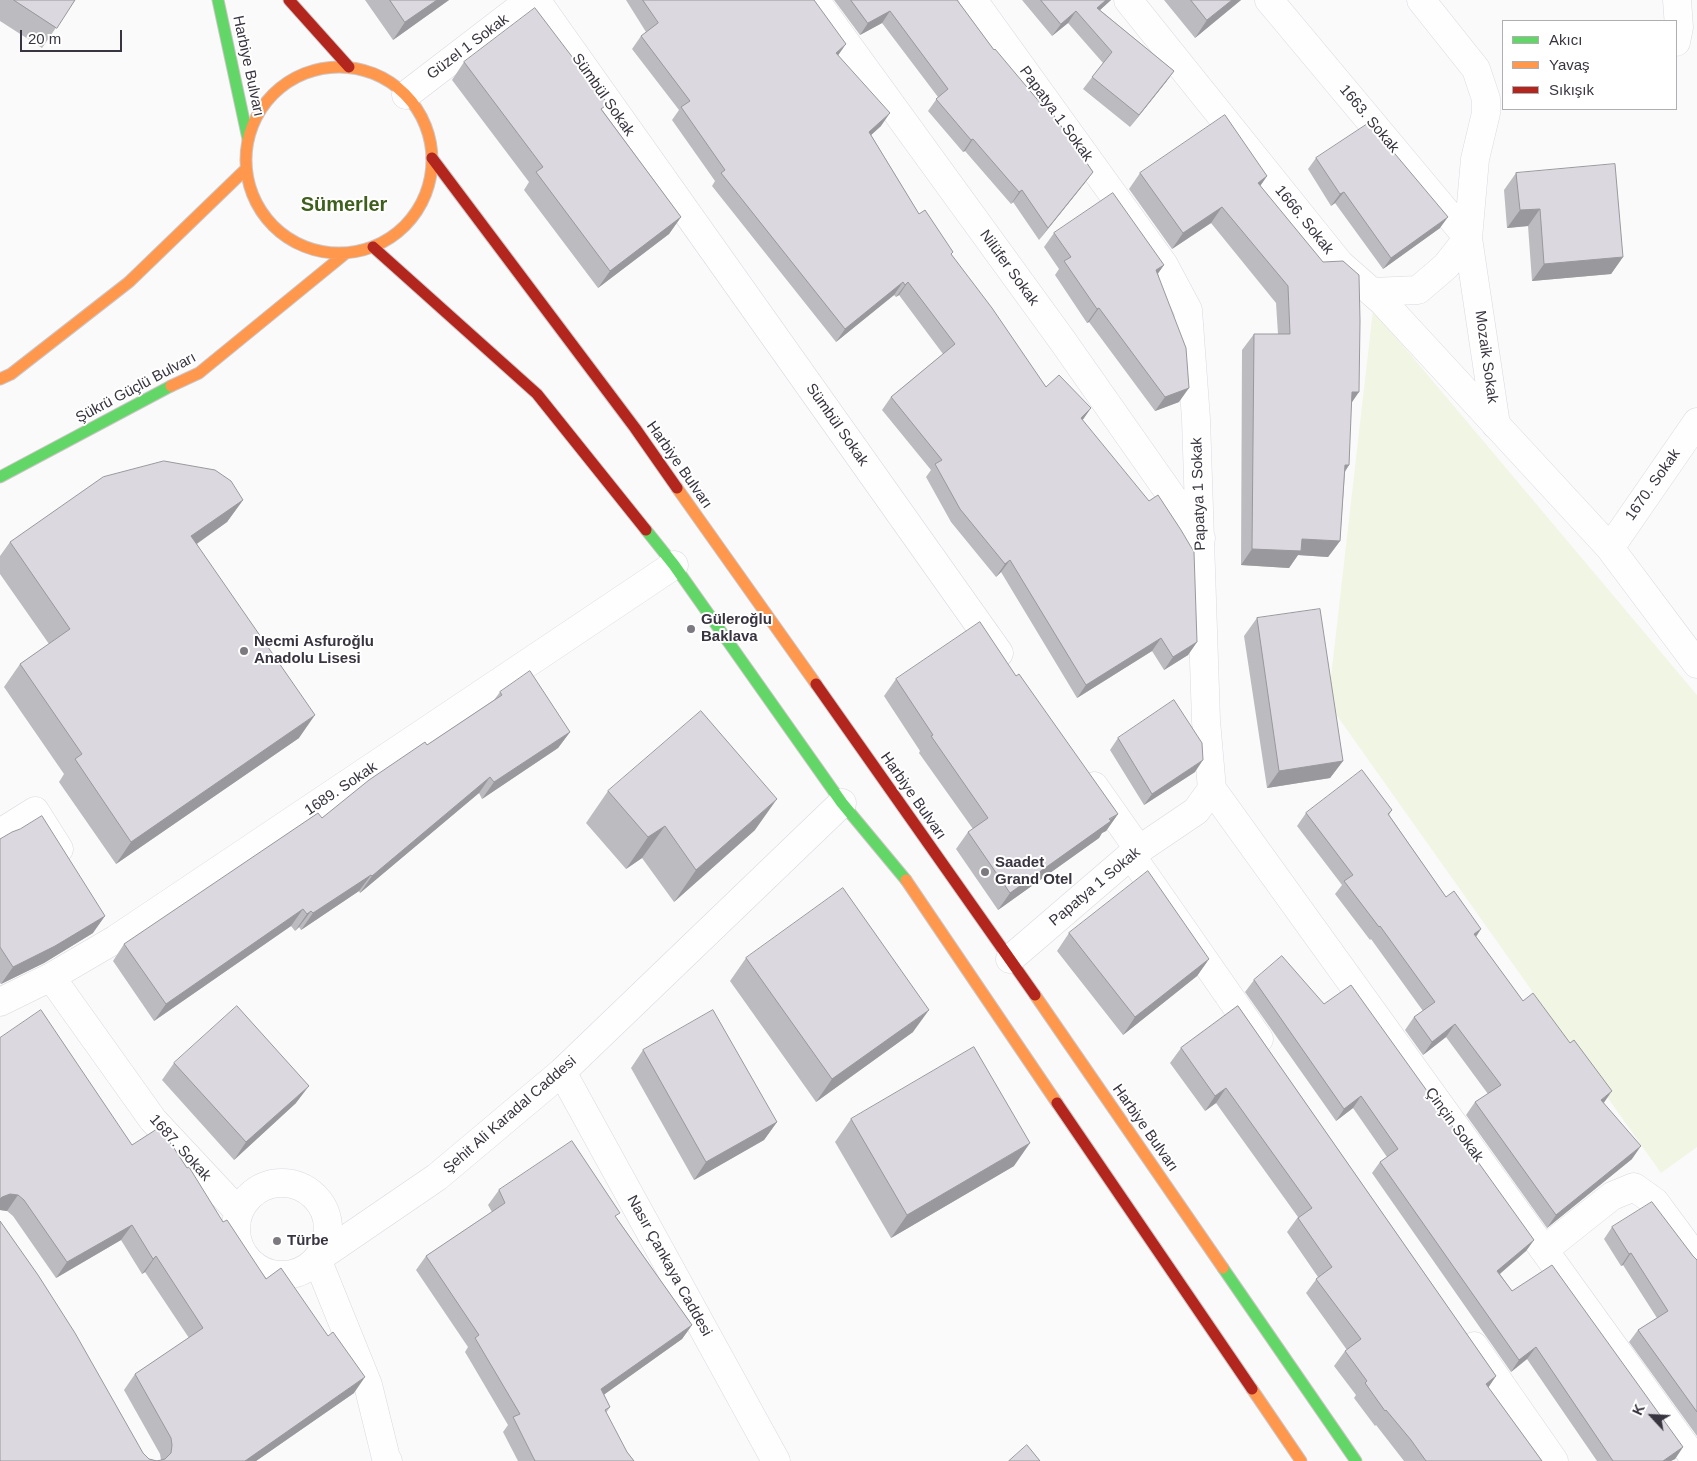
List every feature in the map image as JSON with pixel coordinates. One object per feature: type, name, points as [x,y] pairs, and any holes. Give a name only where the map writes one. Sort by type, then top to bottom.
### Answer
[{"type":"main road","name":"Harbiye Bulvarı","points":[[218,0],[248,139],[246,169],[253,197],[268,221],[290,240],[317,251],[346,253],[373,247],[398,232],[416,212],[428,186],[432,158],[429,135],[420,114],[406,95],[389,82],[376,75],[349,67],[322,68],[296,77],[275,93],[258,114],[248,139]]},
{"type":"main road","points":[[289,0],[349,67]]},
{"type":"main road","name":"Harbiye Bulvarı","points":[[432,158],[635,428],[1010,960],[1356,1461]]},
{"type":"main road","points":[[0,379],[12,374],[129,282],[246,169]]},
{"type":"main road","points":[[373,247],[537,394],[674,565],[842,804],[912,887],[1150,1242],[1301,1461]]},
{"type":"main road","name":"Şükrü Güçlü Bulvarı","points":[[0,477],[143,400],[198,373],[346,253]]},
{"type":"street","name":"Güzel 1 Sokak","points":[[406,95],[530,0]]},
{"type":"street","name":"Sümbül Sokak","points":[[536,0],[1013,672]]},
{"type":"street","name":"Nilüfer Sokak","points":[[815,0],[1062,340],[1201,538]]},
{"type":"street","name":"Papatya 1 Sokak","points":[[973,0],[1164,265],[1188,310],[1196,419],[1206,721],[1212,789],[1196,811],[1135,853],[1010,960]]},
{"type":"street","name":"1666. Sokak","points":[[1128,0],[1340,264],[1382,301],[1496,425]]},
{"type":"street","name":"1663. Sokak","points":[[1269,0],[1468,238]]},
{"type":"street","name":"Mozaik Sokak","points":[[1421,0],[1476,69],[1495,97],[1486,113],[1476,159],[1468,238],[1496,425],[1610,548],[1697,664]]},
{"type":"street","points":[[1677,37],[1679,27],[1678,0]]},
{"type":"street","points":[[1372,292],[1418,290],[1446,266],[1468,238]]},
{"type":"street","name":"1670. Sokak","points":[[1610,548],[1697,422]]},
{"type":"street","name":"1689. Sokak","points":[[0,1002],[50,977],[116,940],[674,565]]},
{"type":"street","points":[[1082,769],[1135,853],[1274,1060]]},
{"type":"street","name":"Çinçin Sokak","points":[[1212,789],[1696,1461]]},
{"type":"street","name":"Şehit Ali Karadal Caddesi","points":[[317,1259],[437,1177],[562,1072],[842,804]]},
{"type":"street","points":[[0,833],[34,811],[70,867]]},
{"type":"street","points":[[101,915],[116,940]]},
{"type":"street","name":"1687. Sokak","points":[[50,977],[153,1120],[239,1212]]},
{"type":"street","name":"Nasır Çankaya Caddesi","points":[[562,1072],[776,1461]]},
{"type":"street","points":[[275,1183],[291,1184],[306,1189],[318,1200],[326,1214],[328,1229],[325,1245],[317,1259],[306,1268],[293,1274],[265,1272],[252,1264],[243,1253],[238,1240],[236,1226],[239,1212],[248,1198],[260,1188],[275,1183]]},
{"type":"street","points":[[1544,1250],[1612,1196],[1634,1187],[1654,1202],[1697,1259]]},
{"type":"street","points":[[317,1259],[368,1385],[385,1460]]},
{"type":"street","points":[[1462,1330],[1554,1461]]},
{"type":"green space","points":[[1373,310],[1697,695],[1697,1147],[1661,1173],[1328,703]]},
{"type":"building","points":[[14,0],[75,0],[57,28]]},
{"type":"building","points":[[390,0],[437,0],[405,22]]},
{"type":"building","points":[[643,0],[814,0],[846,44],[836,53],[890,113],[869,132],[919,214],[925,210],[953,252],[951,254],[992,308],[1046,387],[1059,375],[1091,408],[1081,418],[1149,501],[1158,495],[1181,530],[1194,552],[1197,642],[1173,657],[1161,638],[1086,685],[1010,560],[1005,564],[960,509],[935,464],[942,460],[891,397],[955,344],[908,282],[905,285],[903,282],[845,329],[721,173],[725,170],[681,107],[690,101],[641,36],[658,23]]},
{"type":"building","points":[[851,0],[957,0],[994,50],[1042,105],[1046,104],[1093,172],[1048,228],[1022,190],[1019,192],[936,99],[948,89],[890,11],[868,23]]},
{"type":"building","points":[[1041,0],[1106,0],[1097,8],[1174,71],[1139,115],[1092,77],[1112,52],[1076,11],[1061,24]]},
{"type":"building","points":[[1191,0],[1232,0],[1207,20]]},
{"type":"building","points":[[535,8],[608,104],[601,109],[681,217],[610,271],[536,172],[543,167],[464,62]]},
{"type":"building","points":[[1225,115],[1267,176],[1258,183],[1323,262],[1343,261],[1359,275],[1359,392],[1352,392],[1349,465],[1345,465],[1340,541],[1302,539],[1301,551],[1252,549],[1254,334],[1290,334],[1288,286],[1222,207],[1183,233],[1140,173]]},
{"type":"building","points":[[1369,123],[1448,217],[1391,258],[1344,192],[1340,194],[1316,158]]},
{"type":"building","points":[[1615,164],[1623,257],[1544,264],[1540,209],[1520,210],[1516,173]]},
{"type":"building","points":[[1113,193],[1164,265],[1156,270],[1186,348],[1189,388],[1165,397],[1099,308],[1097,309],[1064,261],[1071,257],[1054,233]]},
{"type":"building","points":[[164,461],[215,470],[231,481],[243,500],[191,536],[315,715],[131,842],[75,759],[82,754],[20,664],[70,629],[10,542],[103,477]]},
{"type":"building","points":[[1320,609],[1343,761],[1279,771],[1257,618]]},
{"type":"building","points":[[980,622],[1016,676],[1019,674],[1118,814],[1109,819],[1111,821],[1010,893],[968,832],[988,818],[931,736],[933,735],[896,679]]},
{"type":"building","points":[[530,671],[570,732],[494,782],[490,777],[372,876],[313,913],[311,911],[307,914],[303,909],[166,1004],[124,944],[318,813],[322,818],[369,780],[425,742],[427,745],[502,695],[500,692]]},
{"type":"building","points":[[1174,700],[1202,743],[1203,760],[1152,794],[1118,738]]},
{"type":"building","points":[[701,711],[777,799],[696,870],[665,826],[648,837],[608,791]]},
{"type":"building","points":[[1362,770],[1392,810],[1388,814],[1446,897],[1454,891],[1481,929],[1474,934],[1523,1001],[1533,993],[1570,1043],[1574,1040],[1612,1091],[1601,1100],[1641,1146],[1556,1215],[1475,1102],[1501,1085],[1455,1024],[1432,1042],[1414,1017],[1435,1002],[1380,926],[1344,881],[1353,875],[1306,813]]},
{"type":"building","points":[[42,816],[105,916],[55,946],[13,967],[0,947],[0,839]]},
{"type":"building","points":[[1148,871],[1209,959],[1135,1017],[1069,933]]},
{"type":"building","points":[[843,888],[929,1010],[832,1079],[746,958]]},
{"type":"building","points":[[1282,956],[1324,1004],[1351,985],[1534,1240],[1497,1271],[1512,1291],[1552,1265],[1683,1447],[1663,1461],[1613,1461],[1536,1347],[1519,1360],[1380,1162],[1398,1149],[1361,1096],[1344,1109],[1254,980]]},
{"type":"building","points":[[237,1006],[309,1086],[246,1142],[174,1063]]},
{"type":"building","points":[[1238,1006],[1496,1376],[1486,1384],[1542,1461],[1426,1461],[1365,1383],[1367,1381],[1345,1351],[1361,1339],[1316,1279],[1332,1267],[1298,1218],[1312,1208],[1226,1088],[1215,1096],[1181,1048]]},
{"type":"building","points":[[41,1010],[132,1145],[160,1127],[187,1168],[189,1167],[223,1222],[227,1220],[266,1279],[281,1268],[328,1336],[333,1332],[365,1377],[245,1461],[157,1461],[165,1459],[171,1453],[171,1438],[135,1374],[203,1328],[156,1256],[153,1259],[132,1225],[67,1262],[24,1200],[18,1195],[10,1194],[0,1199],[0,1038]]},
{"type":"building","points":[[713,1010],[777,1122],[706,1162],[643,1050]]},
{"type":"building","points":[[974,1047],[1030,1143],[907,1215],[851,1119]]},
{"type":"building","points":[[572,1141],[620,1213],[615,1216],[692,1325],[601,1389],[610,1407],[605,1410],[627,1452],[634,1461],[535,1461],[513,1417],[520,1414],[475,1338],[479,1335],[426,1256],[505,1203],[499,1190]]},
{"type":"building","points":[[1652,1202],[1697,1260],[1697,1412],[1638,1330],[1668,1311],[1612,1227]]},
{"type":"building","points":[[0,1221],[38,1275],[75,1333],[143,1453],[149,1459],[157,1461],[0,1461]]},
{"type":"building","points":[[1027,1445],[1040,1461],[1009,1461]]},
{"type":"traffic: fast","points":[[218,0],[248,139]]},
{"type":"traffic: fast","points":[[0,477],[171,386]]},
{"type":"traffic: fast","points":[[646,530],[674,565],[842,803],[906,880]]},
{"type":"traffic: fast","points":[[1223,1268],[1356,1461]]},
{"type":"traffic: slow","points":[[339,67],[366,71],[383,78],[398,88],[411,101],[421,116],[428,133],[432,160],[428,187],[421,204],[411,219],[398,232],[383,242],[366,249],[339,253],[312,249],[295,242],[280,232],[267,219],[257,204],[250,187],[246,160],[250,133],[257,116],[267,101],[280,88],[295,78],[312,71],[339,67]]},
{"type":"traffic: slow","points":[[0,379],[11,374],[129,282],[246,169]]},
{"type":"traffic: slow","points":[[171,386],[199,373],[346,253]]},
{"type":"traffic: slow","points":[[677,488],[816,684]]},
{"type":"traffic: slow","points":[[906,880],[1057,1103]]},
{"type":"traffic: slow","points":[[1035,995],[1223,1268]]},
{"type":"traffic: slow","points":[[1252,1389],[1301,1461]]},
{"type":"traffic: jam","points":[[289,0],[349,67]]},
{"type":"traffic: jam","points":[[432,158],[635,428],[677,488]]},
{"type":"traffic: jam","points":[[373,247],[537,394],[646,530]]},
{"type":"traffic: jam","points":[[816,684],[1035,995]]},
{"type":"traffic: jam","points":[[1057,1103],[1252,1389]]},
{"type":"place","name":"Güleroğlu Baklava","points":[[691,629]]},
{"type":"place","name":"Necmi Asfuroğlu Anadolu Lisesi","points":[[244,651]]},
{"type":"place","name":"Saadet Grand Otel","points":[[985,872]]},
{"type":"place","name":"Türbe","points":[[277,1241]]},
{"type":"district","name":"Sümerler","points":[[344,205]]}]
